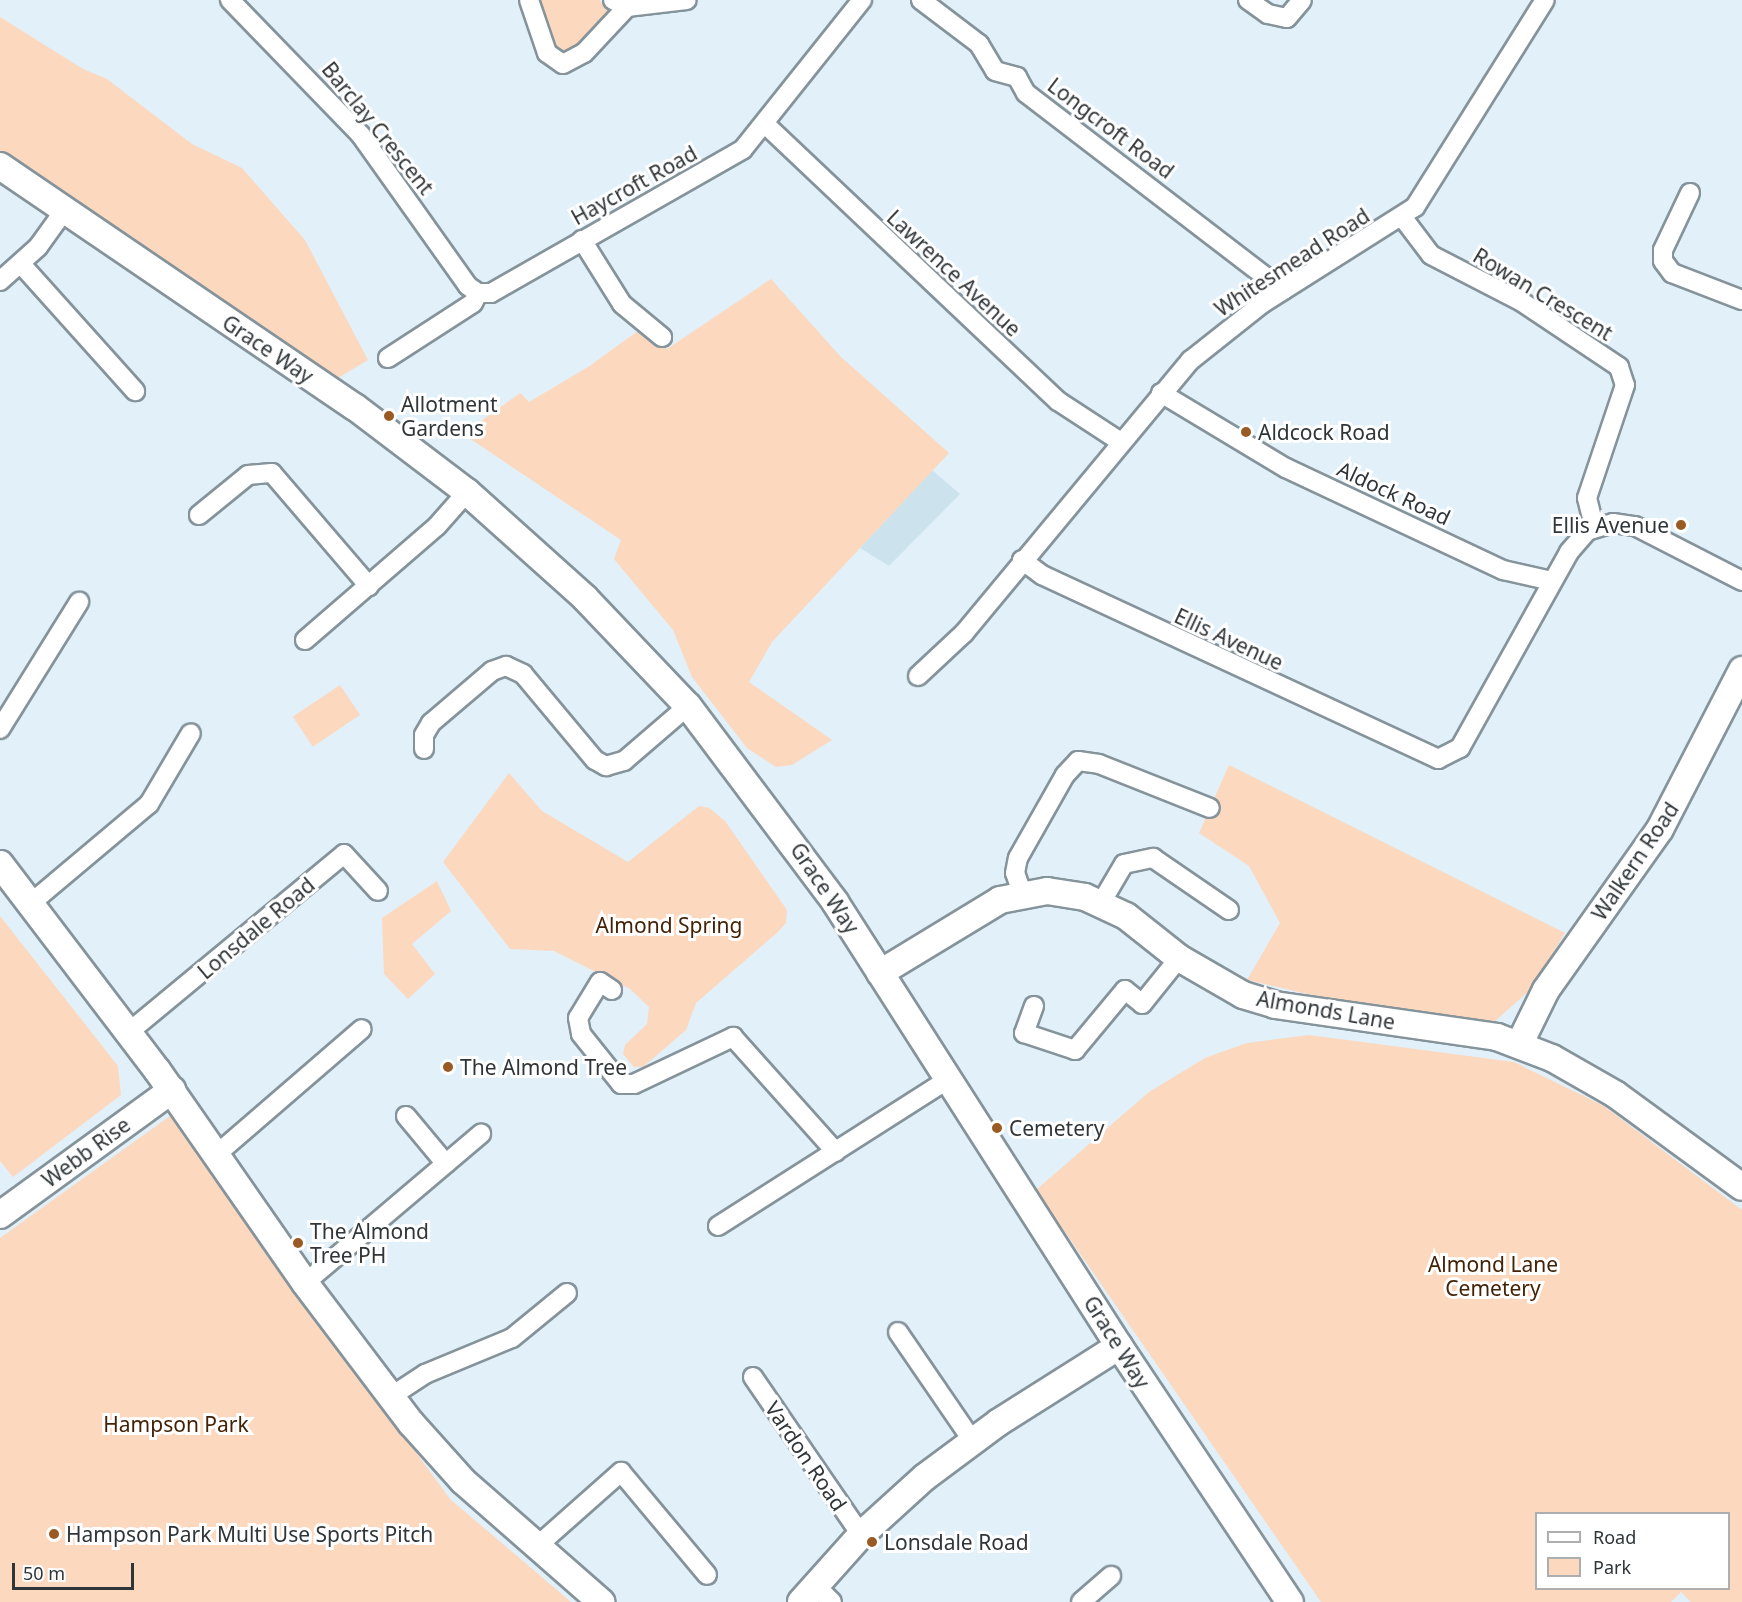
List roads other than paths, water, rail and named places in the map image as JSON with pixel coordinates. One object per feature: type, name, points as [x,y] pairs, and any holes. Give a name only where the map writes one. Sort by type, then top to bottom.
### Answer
[{"type":"street","points":[[529,0],[547,52],[563,64],[578,60],[620,3],[687,0]]},
{"type":"street","name":"Haycroft Road","points":[[388,358],[473,303],[478,293],[491,293],[722,162],[766,125],[862,0]]},
{"type":"street","name":"Longcroft Road","points":[[921,0],[979,44],[995,71],[1017,77],[1026,93],[1283,290]]},
{"type":"street","points":[[1248,0],[1268,14],[1287,18],[1302,0]]},
{"type":"street","name":"Whitesmead Road","points":[[918,676],[964,633],[1161,393],[1204,349],[1283,290],[1403,218],[1415,207],[1545,0]]},
{"type":"street","name":"Barclay Crescent","points":[[240,3],[360,134],[468,286],[478,293]]},
{"type":"street","name":"Lawrence Avenue","points":[[766,125],[1058,401],[1121,442]]},
{"type":"street","name":"Grace Way","points":[[0,166],[355,407],[467,492],[585,598],[688,706],[788,833],[949,1079],[1119,1346],[1290,1602]]},
{"type":"street","points":[[1690,193],[1663,250],[1663,261],[1672,273],[1742,300]]},
{"type":"street","points":[[0,281],[21,264],[64,211]]},
{"type":"street","name":"Rowan Crescent","points":[[1403,218],[1431,255],[1522,302],[1619,367],[1625,385],[1587,498],[1594,527]]},
{"type":"street","points":[[582,240],[622,304],[663,337]]},
{"type":"street","points":[[21,264],[135,391]]},
{"type":"street","name":"Aldock Road","points":[[1161,393],[1286,468],[1503,570],[1552,581]]},
{"type":"street","points":[[199,515],[248,475],[272,473],[369,586]]},
{"type":"street","points":[[305,640],[437,526],[467,492]]},
{"type":"street","points":[[1594,527],[1613,523],[1635,526],[1742,581]]},
{"type":"street","name":"Ellis Avenue","points":[[1022,560],[1042,575],[1438,759],[1460,748],[1552,581],[1577,541],[1594,527]]},
{"type":"street","points":[[0,729],[79,602]]},
{"type":"street","points":[[424,749],[424,735],[431,723],[492,671],[506,666],[523,674],[595,760],[606,766],[624,761],[688,706]]},
{"type":"street","name":"Walkern Road","points":[[1519,1045],[1546,990],[1660,829],[1742,670]]},
{"type":"street","points":[[31,903],[149,804],[191,733]]},
{"type":"street","points":[[1022,894],[1015,873],[1018,858],[1065,775],[1078,761],[1099,764],[1210,808]]},
{"type":"street","name":"Lonsdale Road","points":[[129,1032],[344,854],[378,891]]},
{"type":"street","points":[[1101,903],[1124,864],[1153,858],[1229,910]]},
{"type":"street","points":[[0,864],[172,1090],[305,1283],[390,1397],[463,1481],[535,1548],[601,1602]]},
{"type":"street","name":"Almonds Lane","points":[[880,973],[985,907],[1022,894],[1068,893],[1101,903],[1126,916],[1179,958],[1221,984],[1275,1005],[1497,1037],[1519,1045],[1615,1094],[1742,1187]]},
{"type":"street","points":[[1034,1006],[1024,1033],[1075,1050],[1125,990],[1142,1004],[1179,958]]},
{"type":"street","points":[[600,982],[578,1018],[581,1034],[621,1084],[634,1084],[734,1037],[836,1152]]},
{"type":"street","points":[[217,1154],[362,1029]]},
{"type":"street","points":[[718,1226],[949,1079]]},
{"type":"street","name":"Webb Rise","points":[[0,1215],[172,1090]]},
{"type":"street","points":[[406,1116],[446,1164]]},
{"type":"street","points":[[305,1283],[481,1134]]},
{"type":"street","points":[[390,1397],[425,1374],[512,1338],[567,1293]]},
{"type":"street","points":[[898,1332],[972,1440]]},
{"type":"street","name":"Vardon Road","points":[[816,1596],[861,1535],[972,1440],[1119,1346]]},
{"type":"street","name":"Vardon Road","points":[[753,1377],[861,1535]]},
{"type":"street","points":[[535,1548],[621,1472],[707,1575]]},
{"type":"street","points":[[1081,1602],[1112,1576]]},
{"type":"place","name":"Allotment Gardens","points":[[389,416]]},
{"type":"place","name":"Aldcock Road","points":[[1246,432]]},
{"type":"place","name":"Ellis Avenue","points":[[1681,525]]},
{"type":"place","name":"The Almond Tree","points":[[448,1067]]},
{"type":"place","name":"Cemetery","points":[[997,1128]]},
{"type":"place","name":"The Almond Tree PH","points":[[298,1243]]},
{"type":"place","name":"Hampson Park Multi Use Sports Pitch","points":[[54,1534]]},
{"type":"place","name":"Lonsdale Road","points":[[872,1542]]},
{"type":"park label","name":"Almond Spring","points":[[669,925]]},
{"type":"park label","name":"Almond Lane Cemetery","points":[[1493,1276]]},
{"type":"park label","name":"Hampson Park","points":[[176,1424]]}]
